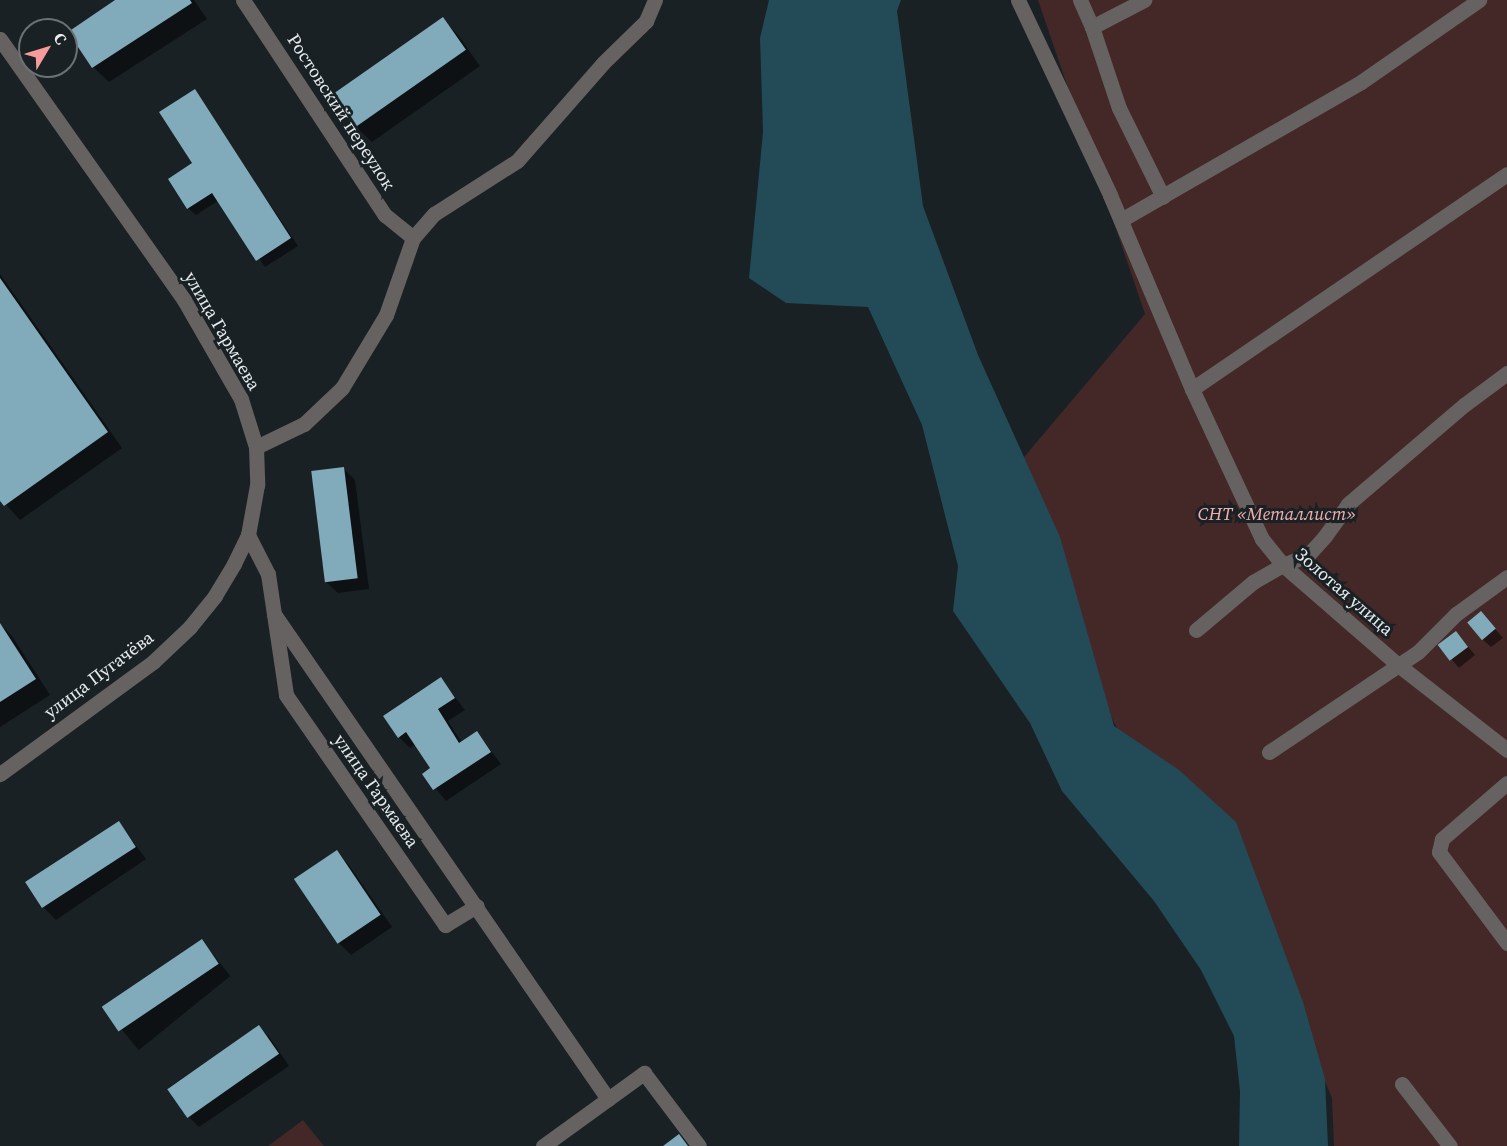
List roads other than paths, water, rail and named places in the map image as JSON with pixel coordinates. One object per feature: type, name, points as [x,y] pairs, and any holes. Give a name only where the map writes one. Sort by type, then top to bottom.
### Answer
[{"type":"street","name":"Ростовский переулок","points":[[243,0],[385,215],[413,238]]},
{"type":"street","points":[[256,447],[304,424],[342,388],[386,315],[413,238],[434,214],[518,161],[603,63],[646,21],[655,0]]},
{"type":"street","name":"Золотая улица","points":[[1018,0],[1121,220],[1192,389],[1262,539],[1283,564],[1397,664],[1507,750]]},
{"type":"street","points":[[1080,0],[1092,27],[1119,108],[1163,197]]},
{"type":"street","points":[[1092,27],[1144,0]]},
{"type":"street","points":[[1121,220],[1360,81],[1479,0]]},
{"type":"street","name":"улица Гармаева","points":[[0,39],[184,300],[241,399],[256,447],[257,485],[248,535],[268,574],[286,695],[445,925],[477,906]]},
{"type":"street","points":[[1192,389],[1507,174]]},
{"type":"street","points":[[1196,630],[1253,582],[1283,564],[1308,555],[1348,504],[1464,405],[1507,373]]},
{"type":"street","name":"улица Пугачёва","points":[[0,774],[153,662],[190,627],[214,596],[234,564],[248,535]]},
{"type":"street","points":[[1269,752],[1418,652],[1456,614],[1507,577]]},
{"type":"street","points":[[274,614],[608,1099]]},
{"type":"street","points":[[1507,783],[1442,839],[1439,852],[1507,943]]},
{"type":"street","points":[[543,1146],[644,1074],[699,1146]]},
{"type":"street","points":[[1402,1084],[1450,1146]]},
{"type":"water","points":[[769,0],[901,0],[897,11],[923,206],[978,355],[1060,537],[1114,726],[1179,770],[1236,822],[1303,1002],[1325,1079],[1328,1146],[1239,1146],[1240,1091],[1234,1036],[1201,970],[1154,901],[1062,791],[1030,723],[953,611],[958,566],[922,425],[868,307],[786,303],[749,278],[763,132],[760,38]]},
{"type":"park label","name":"СНТ «Металлист»","points":[[1277,514]]}]
